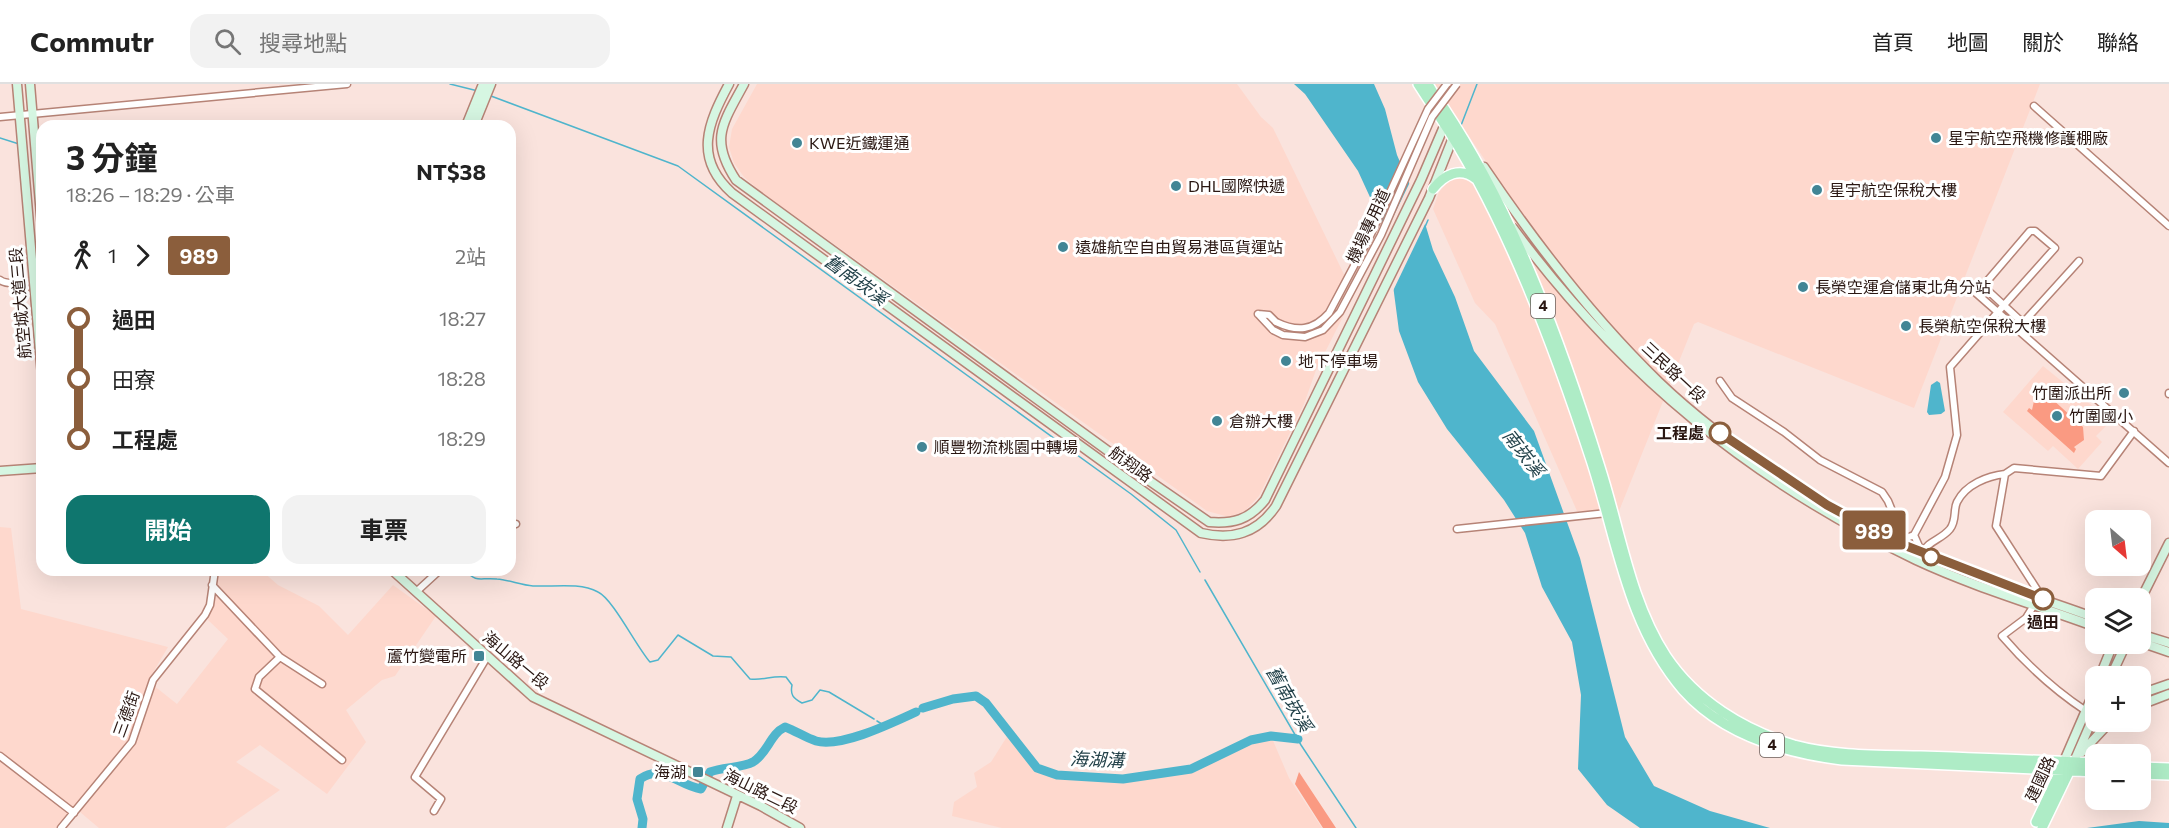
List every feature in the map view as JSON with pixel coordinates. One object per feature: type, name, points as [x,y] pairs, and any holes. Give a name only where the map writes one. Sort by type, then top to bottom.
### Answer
[{"type":"main road","points":[[1418,84],[1432,97],[1428,84]]},
{"type":"main road","name":"三民路一段","points":[[1445,117],[1458,137]]},
{"type":"main road","name":"4","points":[[1458,137],[1550,345],[1607,513],[1633,606],[1653,648],[1685,692],[1722,722],[1768,744],[1810,756],[1842,760],[2085,765]]},
{"type":"main road","name":"4","points":[[1458,137],[1501,210],[1556,337],[1578,396],[1640,603],[1667,657],[1692,687],[1744,726],[1812,749],[1855,754],[2067,766],[2085,770]]},
{"type":"main road","points":[[1431,194],[1439,181],[1455,173],[1471,175],[1478,180]]},
{"type":"main road","name":"建國路","points":[[2041,824],[2067,766]]},
{"type":"main road","points":[[2151,767],[2169,768]]},
{"type":"main road","points":[[2151,775],[2169,776]]},
{"type":"street","name":"航空城大道三段","points":[[17,84],[36,311]]},
{"type":"street","points":[[30,84],[36,160]]},
{"type":"street","points":[[0,117],[347,84]]},
{"type":"street","points":[[469,120],[488,84]]},
{"type":"street","points":[[476,120],[488,84]]},
{"type":"street","name":"航翔路","points":[[729,84],[711,116],[707,142],[713,166],[725,187],[825,262],[1201,533],[1227,537],[1240,535],[1269,516],[1366,326],[1458,137]]},
{"type":"street","name":"航翔路","points":[[744,84],[721,127],[722,154],[736,180],[1209,522],[1234,523],[1246,518],[1265,500],[1420,180],[1445,117]]},
{"type":"street","name":"機場專用道","points":[[1447,84],[1428,109],[1371,234],[1329,313],[1321,322],[1300,330],[1288,328],[1276,322],[1269,315],[1258,314],[1273,330],[1283,335],[1305,338],[1323,330],[1341,312],[1381,235],[1432,117],[1457,84]]},
{"type":"street","points":[[2034,106],[2169,226]]},
{"type":"street","name":"三民路一段","points":[[1458,137],[1513,212],[1600,321],[1660,383],[1720,433],[1827,505],[1902,542],[1920,557],[2085,614]]},
{"type":"street","name":"三民路一段","points":[[1501,210],[1592,325],[1658,390],[1699,426],[1823,512],[1920,557],[2034,605],[2085,623]]},
{"type":"street","points":[[1720,381],[1732,398],[1784,432],[1820,460],[1882,492],[1888,501],[1902,542],[1914,535],[1945,477],[1957,435],[1950,367],[1998,312],[2004,305],[2055,248],[2035,231],[2030,231],[1976,293],[1998,312],[2021,325]]},
{"type":"street","points":[[2021,325],[2079,261]]},
{"type":"street","points":[[0,280],[4,283],[21,283],[26,288]]},
{"type":"street","points":[[1983,286],[2021,325],[2169,463]]},
{"type":"street","points":[[1920,557],[1927,543],[1951,528],[1955,520],[1957,502],[1969,489],[1989,476],[2005,474],[2014,468],[2101,476],[2134,431]]},
{"type":"street","points":[[0,471],[36,468]]},
{"type":"street","points":[[2005,474],[1996,526],[2043,599]]},
{"type":"street","points":[[1457,529],[1607,513]]},
{"type":"street","points":[[1914,535],[1920,557]]},
{"type":"street","points":[[2146,588],[2169,543]]},
{"type":"street","name":"三德街","points":[[61,828],[132,742],[153,680],[205,615],[214,576]]},
{"type":"street","name":"海山路一段","points":[[399,576],[533,698],[705,780]]},
{"type":"street","points":[[417,592],[434,576]]},
{"type":"street","points":[[212,585],[280,657],[322,684]]},
{"type":"street","points":[[2034,605],[2026,618],[2002,636],[2021,658],[2062,695],[2085,708]]},
{"type":"street","points":[[2151,637],[2169,643]]},
{"type":"street","points":[[2151,646],[2169,652]]},
{"type":"street","points":[[280,657],[260,677],[255,688],[342,760]]},
{"type":"street","points":[[434,811],[441,799],[415,777],[487,657]]},
{"type":"street","points":[[2151,690],[2169,684]]},
{"type":"street","points":[[2151,701],[2169,694]]},
{"type":"street","points":[[2070,749],[2085,722]]},
{"type":"street","points":[[2067,766],[2086,732]]},
{"type":"street","points":[[2070,749],[2086,732]]},
{"type":"street","points":[[2067,766],[2099,732]]},
{"type":"street","name":"建國路","points":[[2067,766],[2070,749]]},
{"type":"street","points":[[0,756],[74,813]]},
{"type":"street","name":"海山路二段","points":[[705,780],[800,828]]},
{"type":"street","points":[[728,828],[737,796]]},
{"type":"shaded area","points":[[757,84],[1237,84],[1261,117],[1273,128],[1354,295],[1316,370],[1304,404],[1259,496],[1245,511],[1229,517],[1207,511],[760,191],[744,177],[734,163],[729,147],[732,129]]},
{"type":"shaded area","points":[[1433,84],[2040,84],[1914,408],[1698,322],[1694,324],[1617,516],[1601,511],[1577,511],[1495,324],[1475,303],[1433,209],[1439,192],[1450,179],[1460,177],[1474,181],[1478,189],[1496,176]]},
{"type":"shaded area","name":"竹圍國小","points":[[2043,366],[2111,421],[2096,436],[2102,442],[2078,469],[2053,446],[2048,451],[2003,412]]},
{"type":"shaded area","points":[[2044,397],[2051,398],[2083,427],[2084,440],[2074,447],[2076,449],[2074,453],[2027,411],[2029,408],[2032,410],[2034,401]]},
{"type":"shaded area","points":[[0,527],[11,528],[21,609],[168,647],[148,681],[177,704],[228,639],[208,620],[217,576],[268,576],[278,585],[319,606],[348,635],[393,585],[436,616],[395,676],[382,680],[346,710],[366,742],[327,794],[260,745],[236,762],[280,790],[225,828],[99,828],[74,807],[58,828],[0,828]]},
{"type":"shaded area","points":[[1008,735],[1037,769],[1057,775],[1123,779],[1191,769],[1251,740],[1271,736],[1289,778],[1322,828],[1002,828],[952,816],[954,802],[977,787],[974,773],[991,762]]},
{"type":"shaded area","points":[[1299,772],[1336,828],[1323,828],[1295,784]]},
{"type":"water","name":"南崁溪","points":[[1294,84],[1374,84],[1385,109],[1397,155],[1421,210],[1433,250],[1455,297],[1474,351],[1534,431],[1580,558],[1625,737],[1654,786],[1710,811],[1770,828],[1640,828],[1607,805],[1578,769],[1581,695],[1572,642],[1542,587],[1525,533],[1504,500],[1447,429],[1418,382],[1399,331],[1386,232],[1358,171],[1305,94]]},
{"type":"water","points":[[1937,381],[1940,383],[1945,411],[1941,414],[1929,415],[1927,412],[1931,385]]},
{"type":"water","points":[[2139,821],[2169,823],[2169,828],[2087,828]]},
{"type":"pier","points":[[1411,180],[1427,220],[1391,295],[1383,238]]},
{"type":"waterway","name":"舊南崁溪","points":[[450,84],[478,91]]},
{"type":"waterway","points":[[1460,128],[1477,84]]},
{"type":"waterway","name":"舊南崁溪","points":[[491,96],[678,166],[1131,494],[1176,530],[1200,572]]},
{"type":"waterway","points":[[0,138],[19,144]]},
{"type":"waterway","points":[[1425,227],[1428,220]]},
{"type":"waterway","points":[[472,576],[533,586],[575,586],[591,589],[604,596],[650,662],[658,660],[678,635],[713,656],[731,657],[750,679],[786,677],[792,685],[793,696],[802,703],[812,700],[820,690],[829,692],[874,719]]},
{"type":"waterway","name":"舊南崁溪","points":[[1205,580],[1301,745],[1356,828]]},
{"type":"waterway","name":"海湖溝","points":[[923,708],[953,699],[976,696],[986,703],[1037,768],[1057,775],[1123,779],[1191,769],[1251,740],[1271,736],[1298,739]]},
{"type":"waterway","name":"海湖溝","points":[[642,828],[643,819],[637,799],[640,779],[648,775],[663,774],[701,789],[710,772],[753,762],[762,754],[776,734],[785,727],[816,741],[839,741],[866,733],[916,712]]},
{"type":"waterway","name":"海湖溝","points":[[877,721],[885,726]]},
{"type":"bus line","name":"989","points":[[1720,433],[1827,505],[1896,542],[2043,599]]},
{"type":"place","name":"星宇航空飛機修護棚廠","points":[[1936,138]]},
{"type":"place","name":"KWE近鐵運通","points":[[797,143]]},
{"type":"place","name":"DHL國際快遞","points":[[1176,186]]},
{"type":"place","name":"星宇航空保稅大樓","points":[[1817,190]]},
{"type":"place","name":"遠雄航空自由貿易港區貨運站","points":[[1063,247]]},
{"type":"place","name":"長榮空運倉儲東北角分站","points":[[1803,287]]},
{"type":"place","name":"長榮航空保稅大樓","points":[[1906,326]]},
{"type":"place","name":"地下停車場","points":[[1286,361]]},
{"type":"place","name":"竹圍派出所","points":[[2124,393]]},
{"type":"place","name":"竹圍國小","points":[[2057,416]]},
{"type":"place","name":"倉辦大樓","points":[[1217,421]]},
{"type":"place","name":"工程處","points":[[1720,433]]},
{"type":"place","name":"順豐物流桃園中轉場","points":[[922,447]]},
{"type":"place","name":"過田","points":[[2043,599]]},
{"type":"place","name":"蘆竹變電所","points":[[479,656]]},
{"type":"place","name":"海湖","points":[[698,772]]}]
